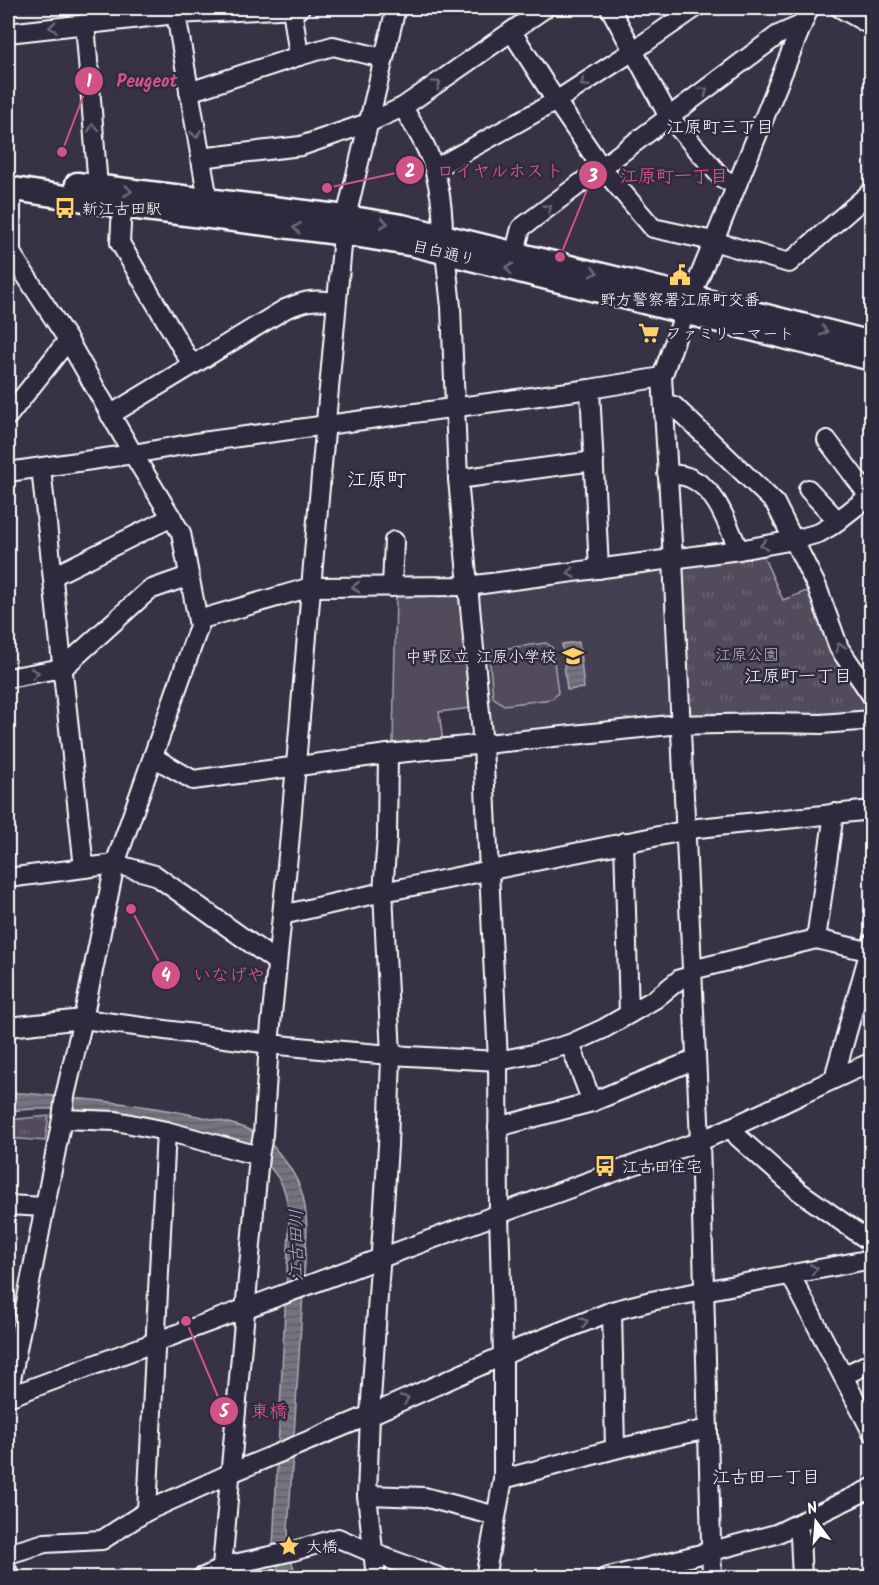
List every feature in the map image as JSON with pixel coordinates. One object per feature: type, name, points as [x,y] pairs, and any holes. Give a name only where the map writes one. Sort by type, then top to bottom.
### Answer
[{"type":"main road","name":"目白通り","points":[[9,184],[98,187],[208,200],[345,226]]},
{"type":"main road","name":"目白通り","points":[[9,184],[122,206],[345,226],[402,225],[444,244],[688,304],[872,343]]},
{"type":"main road","name":"目白通り","points":[[444,244],[515,252],[872,359]]},
{"type":"street","points":[[292,8],[299,56]]},
{"type":"street","points":[[8,33],[177,12],[300,8]]},
{"type":"street","points":[[221,1573],[263,1135],[269,1044],[336,302],[345,226],[396,8]]},
{"type":"street","points":[[200,158],[302,146],[368,123],[403,107],[545,8]]},
{"type":"street","points":[[610,8],[669,117],[722,178],[735,185]]},
{"type":"street","points":[[434,169],[555,101],[695,8]]},
{"type":"street","points":[[712,1578],[700,1141],[673,559],[662,376],[735,185],[809,8]]},
{"type":"street","points":[[840,8],[872,26]]},
{"type":"street","points":[[177,12],[208,200]]},
{"type":"street","points":[[85,23],[98,187]]},
{"type":"street","points":[[515,252],[521,228],[778,34],[801,25]]},
{"type":"street","points":[[512,32],[555,101],[602,168],[653,228],[713,241],[789,263],[872,191]]},
{"type":"street","points":[[189,92],[333,46],[383,58]]},
{"type":"street","points":[[403,107],[434,169],[443,218],[451,307],[458,479],[483,745],[498,1060],[503,1356],[503,1479],[485,1578]]},
{"type":"street","points":[[8,1396],[65,1096],[116,864],[199,626],[181,533],[68,340],[9,252],[9,184]]},
{"type":"street","points":[[122,206],[120,243],[192,365]]},
{"type":"street","points":[[110,414],[285,309],[313,299],[336,302]]},
{"type":"street","points":[[8,416],[68,340]]},
{"type":"street","points":[[8,472],[195,443],[590,389],[662,376]]},
{"type":"street","points":[[590,389],[599,569]]},
{"type":"street","points":[[664,403],[674,406],[775,503],[817,587],[839,648],[872,696]]},
{"type":"street","points":[[198,620],[310,586],[468,586],[739,550],[794,540],[819,532],[838,521],[871,495],[827,440]]},
{"type":"street","points":[[458,479],[594,461]]},
{"type":"street","points":[[41,468],[84,868]]},
{"type":"street","points":[[667,473],[689,478],[702,485],[714,497],[739,550]]},
{"type":"street","points":[[808,489],[838,521]]},
{"type":"street","points":[[53,576],[172,517]]},
{"type":"street","points":[[392,587],[394,541]]},
{"type":"street","points":[[8,678],[63,668],[148,590],[189,576]]},
{"type":"street","points":[[153,757],[193,780],[388,754],[680,725],[821,724],[872,720]]},
{"type":"street","points":[[376,1578],[367,1495],[370,1415],[388,1146],[391,1055],[383,892],[387,838],[388,754]]},
{"type":"street","points":[[282,915],[624,842],[686,831],[872,810]]},
{"type":"street","points":[[816,939],[834,813]]},
{"type":"street","points":[[624,842],[629,1014]]},
{"type":"street","points":[[8,878],[116,864],[155,875],[277,962]]},
{"type":"street","points":[[8,1027],[83,1019],[269,1044],[391,1055],[498,1060],[534,1054],[570,1044],[603,1029],[655,999],[692,973],[816,939],[871,949],[836,1077]]},
{"type":"street","points":[[570,1044],[592,1102]]},
{"type":"street","points":[[498,1127],[592,1102],[696,1059]]},
{"type":"street","points":[[8,1396],[700,1141],[872,1062]]},
{"type":"street","points":[[62,1119],[116,1121],[166,1131],[260,1156]]},
{"type":"street","points":[[732,1128],[738,1137],[800,1192],[872,1243]]},
{"type":"street","points":[[147,1511],[166,1131]]},
{"type":"street","points":[[8,1205],[44,1207]]},
{"type":"street","points":[[8,1554],[45,1543],[102,1540],[147,1511],[231,1473],[612,1311],[651,1301],[872,1259]]},
{"type":"street","points":[[790,1274],[872,1432]]},
{"type":"street","points":[[612,1311],[615,1449]]},
{"type":"street","points":[[843,1376],[872,1362]]},
{"type":"street","points":[[503,1479],[615,1449],[708,1429]]},
{"type":"street","points":[[605,1578],[776,1534],[872,1488]]},
{"type":"street","points":[[367,1495],[424,1497],[496,1516]]},
{"type":"street","points":[[797,1525],[800,1536],[802,1578]]},
{"type":"street","points":[[201,1578],[338,1538],[441,1578]]},
{"type":"street","points":[[8,1572],[10,1578]]},
{"type":"shaded area","name":"中野区立 江原小学校","points":[[658,566],[664,571],[668,717],[489,737],[477,590]]},
{"type":"green space","name":"江原公園","points":[[760,549],[783,600],[812,589],[830,650],[871,714],[687,718],[679,564]]},
{"type":"green space","points":[[400,592],[457,592],[462,597],[471,708],[439,712],[443,742],[397,746],[393,743],[396,596]]},
{"type":"green space","points":[[546,643],[552,647],[558,693],[552,699],[504,705],[493,697],[489,654],[493,650]]},
{"type":"green space","points":[[49,1116],[45,1141],[8,1138],[8,1120]]},
{"type":"water","points":[[579,642],[584,688],[567,690],[562,644]]},
{"type":"water","name":"江古田川","points":[[8,1093],[40,1094],[135,1105],[228,1123],[252,1131],[267,1140],[294,1174],[304,1199],[307,1229],[288,1531],[290,1557],[297,1577],[281,1577],[273,1547],[289,1231],[288,1205],[282,1185],[271,1168],[252,1149],[57,1109],[8,1111]]},
{"type":"place","name":"Peugeot","points":[[62,152]]},
{"type":"place","name":"ロイヤルホスト","points":[[327,188]]},
{"type":"place","name":"新江古田駅","points":[[65,208]]},
{"type":"place","name":"江原町一丁目","points":[[560,257]]},
{"type":"place","name":"野方警察署江原町交番","points":[[680,275]]},
{"type":"place","name":"ファミリーマート","points":[[649,333]]},
{"type":"place","name":"中野区立 江原小学校","points":[[573,656]]},
{"type":"place","name":"いなげや","points":[[131,909]]},
{"type":"place","name":"江古田住宅","points":[[605,1166]]},
{"type":"place","name":"東橋","points":[[186,1321]]},
{"type":"place","name":"大橋","points":[[289,1546]]},
{"type":"district","name":"江原町三丁目","points":[[720,127]]},
{"type":"district","name":"江原町","points":[[377,479]]},
{"type":"district","name":"江原町一丁目","points":[[798,676]]},
{"type":"district","name":"江古田一丁目","points":[[766,1477]]}]
